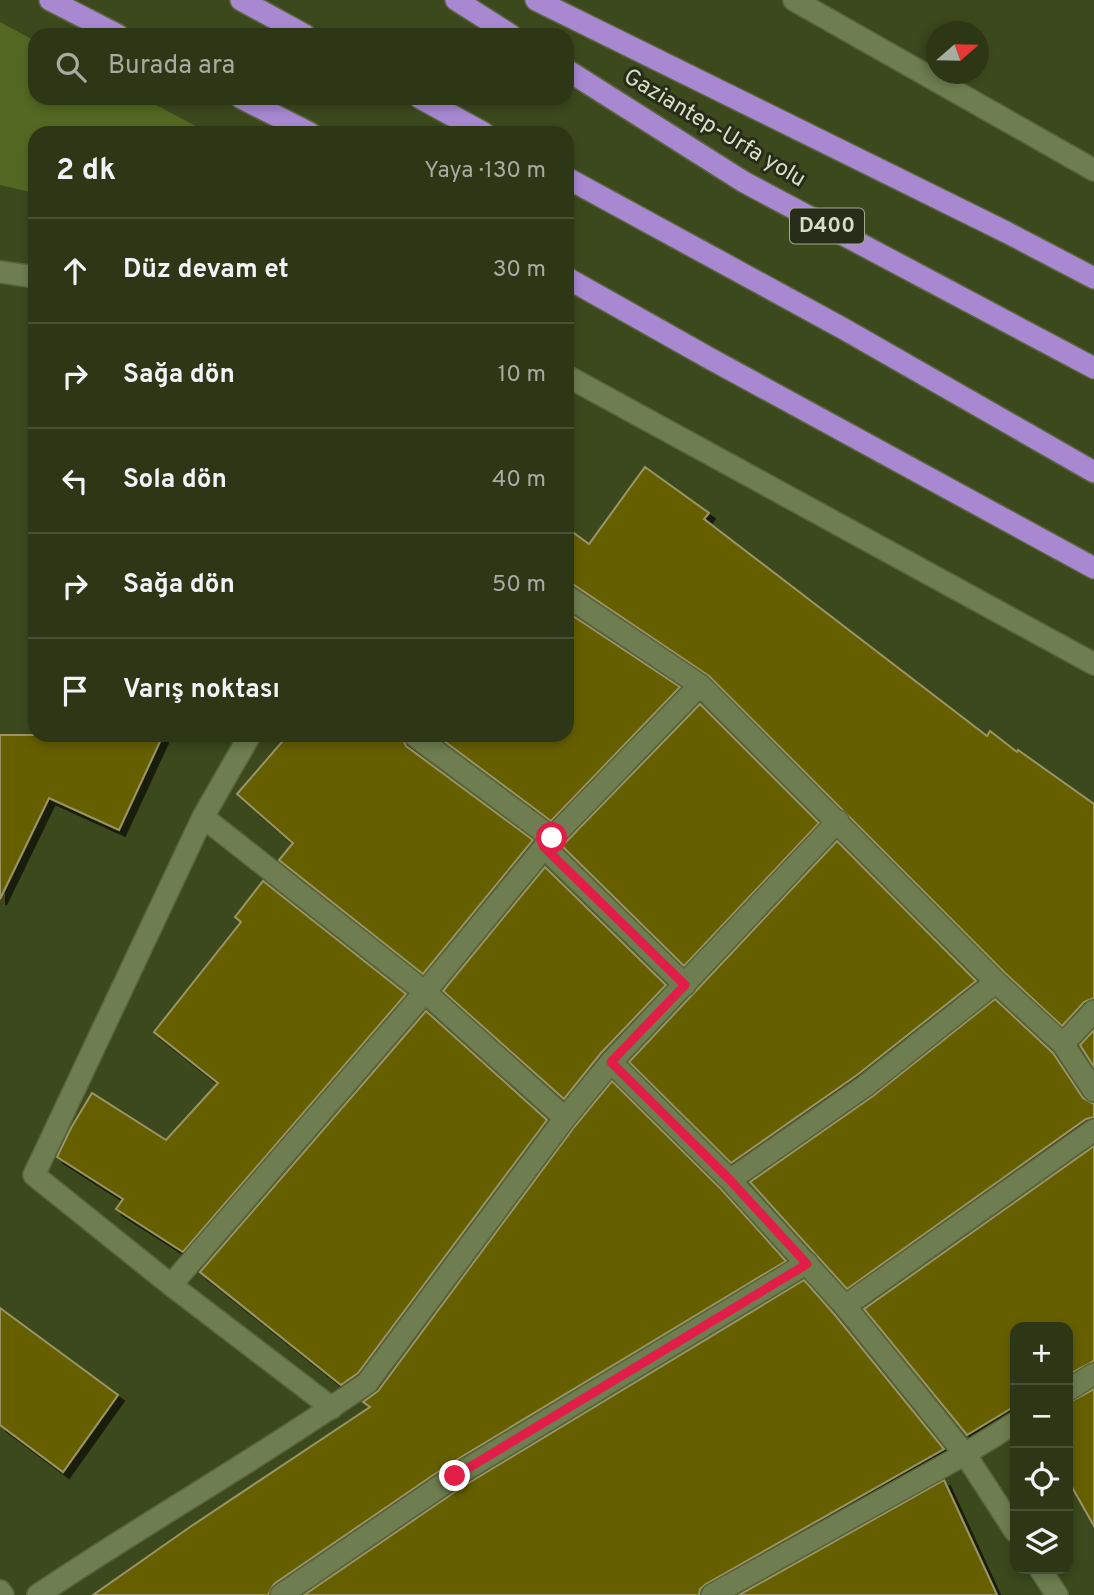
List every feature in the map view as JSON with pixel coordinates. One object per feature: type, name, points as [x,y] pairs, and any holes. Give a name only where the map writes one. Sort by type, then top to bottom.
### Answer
[{"type":"highway","points":[[50,0],[104,28]]},
{"type":"highway","points":[[241,0],[292,28]]},
{"type":"highway","points":[[456,0],[500,28]]},
{"type":"highway","points":[[537,0],[1094,278]]},
{"type":"highway","name":"Gaziantep-Urfa yolu","points":[[574,74],[744,182],[1094,368]]},
{"type":"highway","points":[[255,105],[296,126]]},
{"type":"highway","points":[[433,105],[471,126]]},
{"type":"highway","points":[[574,182],[832,323],[1094,472]]},
{"type":"highway","points":[[574,282],[1094,568]]},
{"type":"street","points":[[794,0],[1094,170]]},
{"type":"street","points":[[0,272],[28,276]]},
{"type":"street","points":[[574,380],[1094,664]]},
{"type":"street","points":[[574,601],[700,685],[996,982],[1063,1044],[1094,1091]]},
{"type":"street","points":[[171,1285],[425,992],[548,842],[700,685]]},
{"type":"street","points":[[246,742],[204,817],[34,1175],[171,1285],[332,1408]]},
{"type":"street","points":[[423,742],[548,842],[685,985]]},
{"type":"street","points":[[204,817],[425,992],[565,1118]]},
{"type":"street","points":[[38,1595],[367,1383],[565,1118],[611,1062],[838,821]]},
{"type":"street","points":[[730,1180],[865,1086],[996,982]]},
{"type":"street","points":[[1063,1044],[1094,1010]]},
{"type":"street","points":[[611,1062],[730,1180],[845,1306],[965,1454],[1010,1523]]},
{"type":"street","points":[[845,1306],[1094,1130]]},
{"type":"street","points":[[281,1595],[455,1476],[807,1264]]},
{"type":"street","points":[[1073,1387],[1094,1374]]},
{"type":"street","points":[[712,1595],[1010,1426]]},
{"type":"street","points":[[1043,1574],[1057,1595]]},
{"type":"green space","points":[[0,22],[28,37],[28,105],[156,105],[196,126],[28,126],[28,191],[0,185]]},
{"type":"building","points":[[645,467],[709,513],[704,519],[987,736],[990,731],[1094,804],[1094,998],[1084,1002],[1062,1026],[1005,973],[709,676],[574,585],[574,533],[589,544]]},
{"type":"building","points":[[574,617],[680,687],[551,821],[445,742],[574,742]]},
{"type":"building","points":[[700,704],[819,823],[684,966],[562,846]]},
{"type":"building","points":[[0,735],[28,735],[28,742],[160,742],[119,830],[49,798],[0,899]]},
{"type":"building","points":[[282,742],[404,742],[533,840],[423,974],[279,860],[293,843],[237,794]]},
{"type":"building","points":[[837,841],[976,981],[857,1075],[731,1163],[629,1062]]},
{"type":"building","points":[[545,867],[666,985],[601,1053],[564,1099],[443,991]]},
{"type":"building","points":[[263,881],[406,994],[183,1252],[116,1209],[123,1199],[57,1157],[92,1093],[166,1140],[218,1083],[154,1032],[241,922],[235,917]]},
{"type":"building","points":[[995,999],[1053,1053],[1083,1098],[1094,1104],[1094,1117],[1086,1119],[847,1289],[750,1182],[873,1096]]},
{"type":"building","points":[[426,1011],[547,1120],[358,1373],[341,1385],[200,1272]]},
{"type":"building","points":[[1094,1030],[1094,1067],[1080,1045]]},
{"type":"building","points":[[612,1081],[721,1189],[786,1261],[448,1465],[274,1584],[268,1595],[93,1595],[370,1407],[363,1402],[378,1391],[575,1126]]},
{"type":"building","points":[[1094,1146],[1094,1361],[1073,1372],[1073,1322],[1010,1322],[1010,1409],[967,1435],[864,1309]]},
{"type":"building","points":[[804,1280],[944,1449],[706,1584],[700,1589],[699,1595],[304,1595],[462,1487]]},
{"type":"building","points":[[0,1308],[118,1395],[63,1472],[0,1425]]},
{"type":"building","points":[[1094,1389],[1094,1526],[1073,1489],[1073,1400]]},
{"type":"building","points":[[944,1480],[997,1595],[739,1595]]},
{"type":"route","points":[[455,1476],[807,1264],[730,1180],[611,1062],[685,985],[544,847],[552,838]]}]
